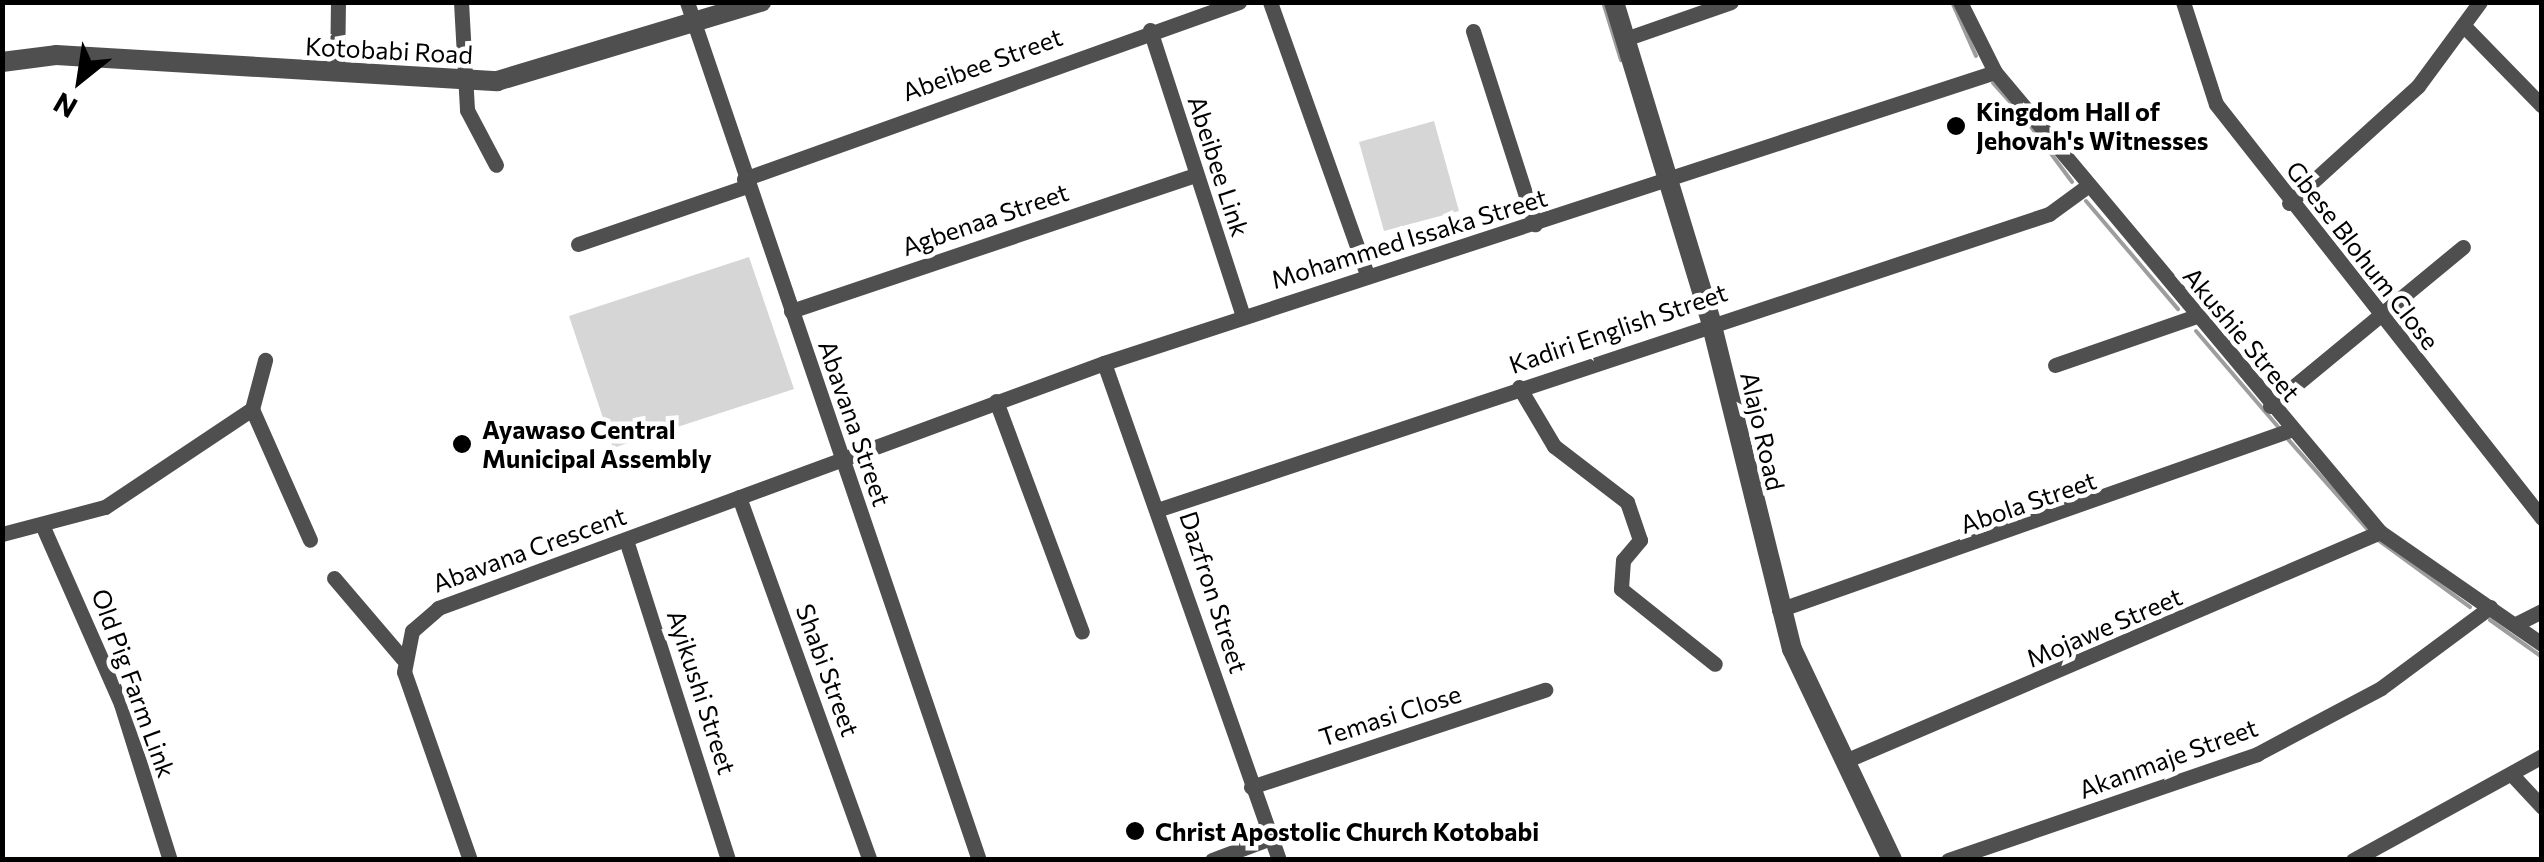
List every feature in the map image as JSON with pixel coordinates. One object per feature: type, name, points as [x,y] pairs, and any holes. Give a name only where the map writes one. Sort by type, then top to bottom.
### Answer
[{"type":"street","points":[[337,73],[338,2]]},
{"type":"street","points":[[461,2],[460,79],[496,165]]},
{"type":"street","name":"Abavana Street","points":[[687,2],[978,860]]},
{"type":"street","name":"Kotobabi Road","points":[[2,62],[56,56],[511,79],[762,2]]},
{"type":"street","name":"Abeibee Street","points":[[578,244],[1150,30],[1239,2]]},
{"type":"street","points":[[1270,2],[1368,276]]},
{"type":"street","name":"Alajo Road","points":[[1614,2],[1711,322],[1780,610],[1892,860]]},
{"type":"street","points":[[1625,40],[1731,2]]},
{"type":"street","name":"Gbese Blohum Close","points":[[2182,2],[2211,95],[2378,320],[2542,518]]},
{"type":"street","points":[[2289,203],[2418,86],[2480,2]]},
{"type":"street","name":"Akushie Street","points":[[1962,3],[1995,72],[2194,317],[2380,532],[2542,644]]},
{"type":"street","points":[[2463,26],[2542,106]]},
{"type":"street","name":"Abeibee Link","points":[[1150,30],[1242,317]]},
{"type":"street","points":[[1473,31],[1535,224]]},
{"type":"street","name":"Mohammed Issaka Street","points":[[841,462],[1104,363],[1368,276],[1671,184],[1995,72]]},
{"type":"street","name":"Agbenaa Street","points":[[791,311],[1195,175]]},
{"type":"street","name":"Kadiri English Street","points":[[1160,508],[1711,322],[2048,214],[2086,187]]},
{"type":"street","points":[[2270,406],[2463,247]]},
{"type":"street","points":[[2055,365],[2194,317]]},
{"type":"street","points":[[265,360],[252,409],[310,540]]},
{"type":"street","name":"Dazfron Street","points":[[1104,363],[1160,508],[1250,787],[1279,860]]},
{"type":"street","points":[[1519,387],[1548,438],[1585,475],[1624,498],[1640,533],[1620,589],[1715,664]]},
{"type":"street","points":[[996,402],[1082,632]]},
{"type":"street","points":[[2,534],[43,527],[105,507],[252,409]]},
{"type":"street","name":"Abola Street","points":[[1780,610],[2290,430]]},
{"type":"street","name":"Abavana Crescent","points":[[403,660],[412,631],[438,608],[841,462]]},
{"type":"street","name":"Shabi Street","points":[[739,497],[870,860]]},
{"type":"street","name":"Old Pig Farm Link","points":[[43,527],[121,704],[170,860]]},
{"type":"street","name":"Mojawe Street","points":[[1845,761],[2380,532]]},
{"type":"street","name":"Ayikushi Street","points":[[626,540],[728,860]]},
{"type":"street","points":[[334,578],[403,660],[470,860]]},
{"type":"street","name":"Akanmaje Street","points":[[1948,860],[2257,754],[2381,688],[2490,607]]},
{"type":"street","points":[[2516,624],[2542,610]]},
{"type":"street","name":"Temasi Close","points":[[1250,787],[1546,690]]},
{"type":"street","points":[[2353,860],[2377,854],[2514,778],[2542,756]]},
{"type":"street","points":[[2514,778],[2542,807]]},
{"type":"street","points":[[1212,860],[1268,839]]},
{"type":"shaded area","points":[[1434,121],[1459,211],[1384,231],[1359,142]]},
{"type":"shaded area","points":[[749,257],[794,389],[613,448],[569,316]]},
{"type":"waterway","points":[[1603,2],[1621,60]]},
{"type":"waterway","points":[[1952,2],[1976,56]]},
{"type":"waterway","points":[[1993,83],[2017,110]]},
{"type":"waterway","points":[[2029,124],[2072,182]]},
{"type":"waterway","points":[[2086,201],[2178,309]]},
{"type":"waterway","points":[[2196,331],[2279,428]]},
{"type":"waterway","points":[[2287,438],[2370,532]]},
{"type":"waterway","points":[[2378,540],[2470,607]]},
{"type":"waterway","points":[[2490,620],[2542,657]]},
{"type":"place","name":"Kingdom Hall of Jehovah's Witnesses","points":[[1956,126]]},
{"type":"place","name":"Ayawaso Central Municipal Assembly","points":[[462,444]]},
{"type":"place","name":"Christ Apostolic Church Kotobabi","points":[[1135,831]]}]
